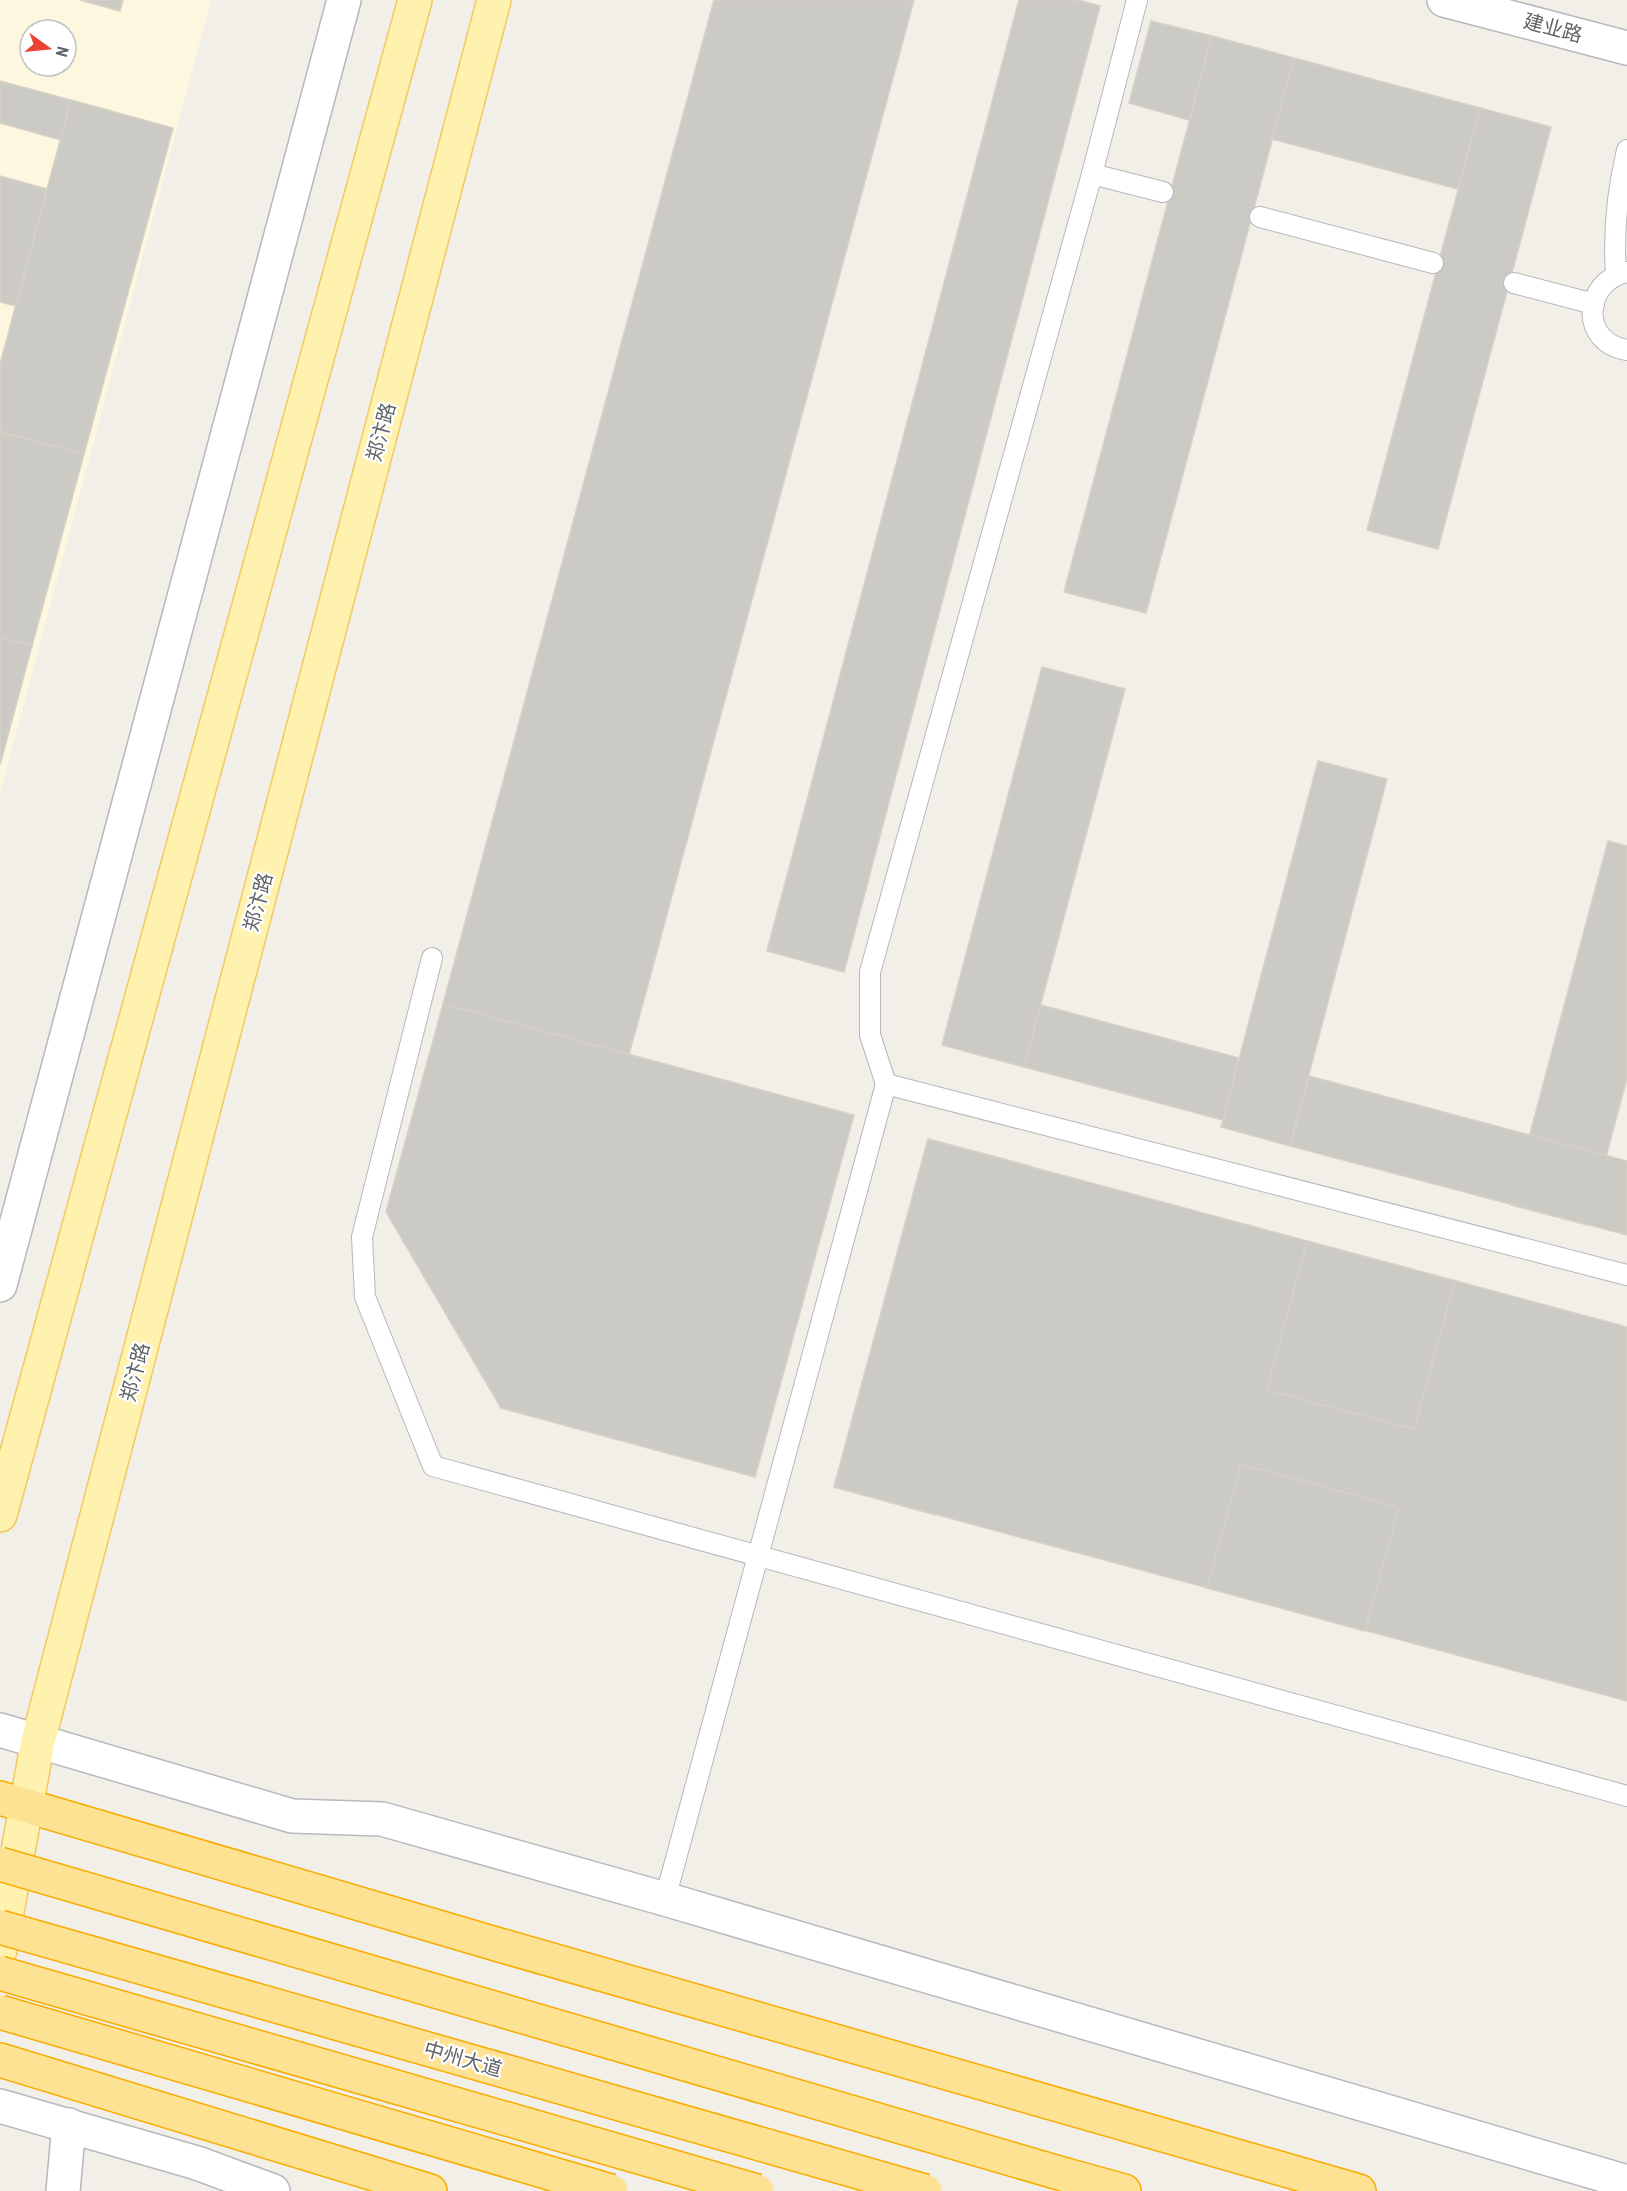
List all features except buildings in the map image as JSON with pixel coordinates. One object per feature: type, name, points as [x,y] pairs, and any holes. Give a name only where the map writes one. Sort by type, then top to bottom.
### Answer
[{"type":"highway","points":[[13,1802],[485,1941],[1359,2191]]},
{"type":"highway","points":[[0,1864],[1124,2191]]},
{"type":"highway","name":"中州大道","points":[[0,1927],[925,2191]]},
{"type":"highway","points":[[0,1973],[757,2191]]},
{"type":"highway","points":[[0,2012],[611,2191]]},
{"type":"highway","points":[[0,2060],[430,2191]]},
{"type":"main road","points":[[0,1515],[415,0]]},
{"type":"main road","name":"郑汴路","points":[[0,1950],[13,1802],[38,1741],[494,0]]},
{"type":"street","points":[[0,1285],[344,0]]},
{"type":"street","name":"建业路","points":[[1444,0],[1627,48]]},
{"type":"street","points":[[0,1730],[292,1816],[382,1819],[665,1899],[1627,2182]]},
{"type":"street","points":[[0,2106],[197,2163],[273,2191]]},
{"type":"street","points":[[63,2191],[69,2125]]},
{"type":"lane","points":[[665,1899],[886,1084],[870,1035],[870,972],[1092,174],[1137,0]]},
{"type":"lane","points":[[1627,150],[1618,186],[1614,222],[1622,273],[1604,282],[1596,294],[1594,304],[1594,324],[1601,337],[1612,346],[1627,350]]},
{"type":"lane","points":[[1092,174],[1163,192]]},
{"type":"lane","points":[[1260,217],[1433,263]]},
{"type":"lane","points":[[1514,283],[1594,304]]},
{"type":"lane","points":[[432,958],[362,1237],[365,1298],[433,1466],[759,1554],[1627,1796]]},
{"type":"lane","points":[[886,1084],[1627,1275]]},
{"type":"shaded area","points":[[0,0],[211,0],[0,794]]}]
